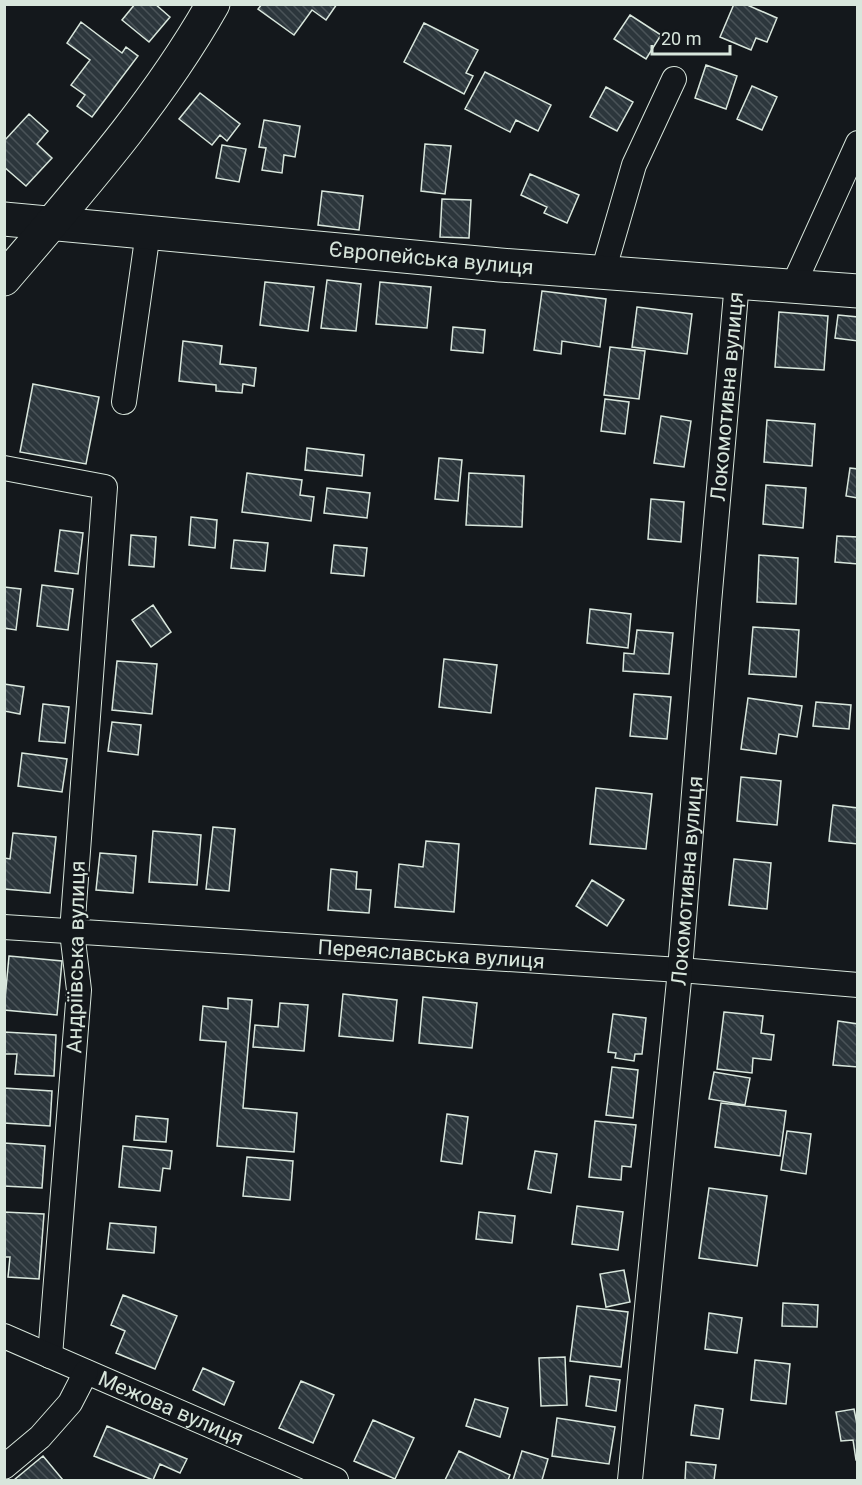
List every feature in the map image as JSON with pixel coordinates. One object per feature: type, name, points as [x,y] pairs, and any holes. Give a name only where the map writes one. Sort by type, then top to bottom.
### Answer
[{"type":"street","points":[[4,279],[115,148],[190,46],[213,4]]},
{"type":"street","points":[[603,272],[634,165],[674,79]]},
{"type":"street","points":[[793,286],[858,143]]},
{"type":"street","name":"Європейська вулиця","points":[[4,219],[500,265],[858,291]]},
{"type":"street","points":[[124,402],[148,232]]},
{"type":"street","name":"Локомотивна вулиця","points":[[630,1480],[680,970],[708,603],[737,282]]},
{"type":"street","name":"Андріївська вулиця","points":[[4,468],[105,487],[72,932],[79,990],[50,1356]]},
{"type":"street","name":"Переяславська вулиця","points":[[4,927],[680,970],[858,985]]},
{"type":"street","name":"Межова вулиця","points":[[4,1336],[336,1480]]},
{"type":"street","points":[[4,1467],[40,1437],[70,1403],[87,1372]]},
{"type":"building","points":[[135,4],[155,4],[170,17],[149,42],[122,20]]},
{"type":"building","points":[[262,4],[337,4],[326,20],[312,10],[294,35],[258,9]]},
{"type":"building","points":[[734,4],[745,4],[777,18],[767,42],[756,38],[751,50],[720,37]]},
{"type":"building","points":[[630,15],[661,35],[646,59],[614,39]]},
{"type":"building","points":[[81,22],[122,53],[126,47],[138,56],[92,117],[77,106],[85,95],[71,85],[90,60],[67,43]]},
{"type":"building","points":[[424,23],[478,50],[466,73],[473,76],[464,94],[404,62]]},
{"type":"building","points":[[706,65],[737,76],[726,109],[695,98]]},
{"type":"building","points":[[485,72],[551,105],[538,131],[516,120],[510,132],[465,109]]},
{"type":"building","points":[[752,86],[777,97],[762,130],[737,119]]},
{"type":"building","points":[[606,87],[633,102],[617,131],[590,117]]},
{"type":"building","points":[[200,93],[240,124],[227,141],[220,135],[212,145],[179,119]]},
{"type":"building","points":[[29,114],[48,131],[37,144],[52,158],[26,186],[4,167],[4,141]]},
{"type":"building","points":[[264,120],[300,126],[295,157],[284,155],[282,173],[262,170],[266,148],[259,147]]},
{"type":"building","points":[[425,144],[451,146],[445,194],[421,191]]},
{"type":"building","points":[[222,145],[246,149],[239,182],[216,178]]},
{"type":"building","points":[[530,174],[579,195],[567,223],[544,213],[547,207],[521,195]]},
{"type":"building","points":[[322,191],[363,196],[359,230],[318,225]]},
{"type":"building","points":[[442,199],[471,200],[469,238],[440,237]]},
{"type":"building","points":[[327,280],[361,284],[356,331],[321,328]]},
{"type":"building","points":[[265,282],[314,287],[308,331],[260,325]]},
{"type":"building","points":[[380,282],[431,287],[427,328],[376,324]]},
{"type":"building","points":[[542,291],[606,299],[600,347],[562,341],[561,354],[534,350]]},
{"type":"building","points":[[637,307],[692,314],[687,354],[632,347]]},
{"type":"building","points":[[779,312],[828,316],[824,370],[775,367]]},
{"type":"building","points":[[838,315],[858,317],[858,341],[835,338]]},
{"type":"building","points":[[453,327],[485,330],[483,353],[451,350]]},
{"type":"building","points":[[183,341],[222,346],[220,364],[256,368],[254,386],[243,384],[242,393],[216,391],[216,385],[179,381]]},
{"type":"building","points":[[610,347],[645,351],[639,399],[604,395]]},
{"type":"building","points":[[33,384],[99,397],[86,464],[20,452]]},
{"type":"building","points":[[605,399],[629,402],[625,434],[601,431]]},
{"type":"building","points":[[661,416],[691,421],[684,467],[654,463]]},
{"type":"building","points":[[767,420],[815,424],[812,466],[764,462]]},
{"type":"building","points":[[307,448],[364,455],[362,476],[305,470]]},
{"type":"building","points":[[439,458],[462,460],[458,501],[435,499]]},
{"type":"building","points":[[850,468],[858,469],[858,498],[846,496]]},
{"type":"building","points":[[247,473],[302,480],[300,495],[314,497],[311,521],[242,512]]},
{"type":"building","points":[[469,473],[524,476],[522,527],[466,525]]},
{"type":"building","points":[[766,485],[806,488],[803,528],[763,524]]},
{"type":"building","points":[[327,488],[370,493],[367,518],[324,513]]},
{"type":"building","points":[[651,499],[684,502],[681,542],[648,539]]},
{"type":"building","points":[[191,517],[217,520],[215,548],[189,545]]},
{"type":"building","points":[[60,530],[83,533],[78,574],[55,571]]},
{"type":"building","points":[[131,535],[156,537],[154,567],[129,565]]},
{"type":"building","points":[[837,536],[858,537],[858,564],[835,562]]},
{"type":"building","points":[[234,540],[268,543],[265,571],[231,568]]},
{"type":"building","points":[[334,545],[367,548],[364,576],[331,573]]},
{"type":"building","points":[[759,555],[798,558],[796,604],[757,602]]},
{"type":"building","points":[[42,585],[73,589],[68,630],[37,626]]},
{"type":"building","points":[[4,587],[21,589],[16,630],[4,628]]},
{"type":"building","points":[[153,605],[171,632],[151,647],[132,620]]},
{"type":"building","points":[[590,609],[631,614],[628,648],[587,643]]},
{"type":"building","points":[[753,627],[799,630],[796,677],[749,674]]},
{"type":"building","points":[[637,630],[673,633],[669,674],[623,671],[624,653],[634,654]]},
{"type":"building","points":[[444,659],[497,665],[491,713],[439,707]]},
{"type":"building","points":[[117,661],[157,664],[152,714],[112,710]]},
{"type":"building","points":[[4,684],[24,687],[20,714],[4,711]]},
{"type":"building","points":[[634,694],[671,697],[667,739],[630,736]]},
{"type":"building","points":[[748,698],[802,706],[797,737],[779,734],[776,754],[741,749]]},
{"type":"building","points":[[816,702],[851,705],[849,729],[813,726]]},
{"type":"building","points":[[43,704],[69,707],[65,743],[39,741]]},
{"type":"building","points":[[112,722],[141,725],[138,755],[108,751]]},
{"type":"building","points":[[22,753],[67,759],[62,792],[18,786]]},
{"type":"building","points":[[741,777],[781,781],[777,825],[737,821]]},
{"type":"building","points":[[596,788],[652,794],[646,849],[590,844]]},
{"type":"building","points":[[833,805],[858,808],[858,844],[829,841]]},
{"type":"building","points":[[213,827],[235,829],[229,891],[206,889]]},
{"type":"building","points":[[153,831],[201,835],[197,885],[149,882]]},
{"type":"building","points":[[13,833],[56,837],[50,893],[4,889],[4,858],[10,859]]},
{"type":"building","points":[[426,841],[459,844],[454,912],[395,907],[399,864],[423,867]]},
{"type":"building","points":[[100,853],[136,856],[133,893],[96,890]]},
{"type":"building","points":[[734,859],[771,863],[767,909],[729,905]]},
{"type":"building","points":[[331,869],[357,872],[356,889],[371,890],[369,913],[328,910]]},
{"type":"building","points":[[592,880],[624,900],[607,926],[576,906]]},
{"type":"building","points":[[9,956],[62,961],[57,1015],[4,1010]]},
{"type":"building","points":[[343,994],[397,1000],[393,1041],[339,1036]]},
{"type":"building","points":[[423,997],[477,1003],[472,1048],[419,1043]]},
{"type":"building","points":[[228,998],[252,1000],[243,1108],[297,1113],[294,1152],[217,1146],[226,1042],[200,1040],[203,1006],[228,1009]]},
{"type":"building","points":[[280,1003],[308,1005],[304,1051],[253,1047],[255,1025],[278,1027]]},
{"type":"building","points":[[724,1012],[763,1016],[761,1033],[774,1035],[771,1060],[753,1058],[752,1073],[717,1069]]},
{"type":"building","points":[[613,1014],[646,1018],[642,1054],[635,1054],[634,1061],[615,1058],[616,1053],[608,1052]]},
{"type":"building","points":[[838,1021],[858,1024],[858,1067],[833,1065]]},
{"type":"building","points":[[4,1032],[56,1035],[54,1076],[15,1074],[17,1054],[4,1054]]},
{"type":"building","points":[[612,1067],[638,1070],[633,1118],[606,1115]]},
{"type":"building","points":[[714,1072],[750,1078],[745,1105],[709,1099]]},
{"type":"building","points":[[4,1088],[52,1091],[50,1126],[4,1123]]},
{"type":"building","points":[[721,1103],[786,1111],[780,1156],[715,1147]]},
{"type":"building","points":[[447,1114],[468,1117],[462,1164],[441,1161]]},
{"type":"building","points":[[136,1116],[168,1119],[166,1142],[134,1140]]},
{"type":"building","points":[[595,1121],[636,1125],[631,1167],[622,1166],[621,1180],[589,1177]]},
{"type":"building","points":[[787,1131],[811,1134],[806,1174],[781,1170]]},
{"type":"building","points":[[4,1143],[45,1146],[42,1188],[4,1186]]},
{"type":"building","points":[[123,1146],[172,1151],[170,1169],[163,1168],[160,1191],[119,1187]]},
{"type":"building","points":[[535,1151],[557,1154],[551,1193],[528,1189]]},
{"type":"building","points":[[247,1157],[293,1161],[290,1200],[243,1196]]},
{"type":"building","points":[[709,1188],[767,1196],[757,1266],[699,1258]]},
{"type":"building","points":[[577,1206],[623,1212],[618,1250],[572,1244]]},
{"type":"building","points":[[4,1212],[44,1214],[39,1279],[8,1277],[10,1257],[4,1257]]},
{"type":"building","points":[[479,1212],[515,1216],[512,1243],[476,1239]]},
{"type":"building","points":[[110,1223],[156,1227],[154,1253],[107,1249]]},
{"type":"building","points":[[624,1270],[630,1302],[606,1307],[600,1274]]},
{"type":"building","points":[[123,1295],[177,1316],[155,1369],[116,1353],[125,1331],[111,1325]]},
{"type":"building","points":[[783,1303],[818,1305],[817,1327],[782,1326]]},
{"type":"building","points":[[577,1306],[628,1312],[621,1367],[570,1361]]},
{"type":"building","points":[[709,1313],[742,1318],[737,1353],[705,1349]]},
{"type":"building","points":[[565,1357],[567,1405],[541,1406],[539,1358]]},
{"type":"building","points":[[755,1360],[790,1364],[786,1404],[751,1400]]},
{"type":"building","points":[[203,1368],[234,1382],[224,1405],[193,1390]]},
{"type":"building","points":[[590,1376],[620,1380],[616,1411],[586,1406]]},
{"type":"building","points":[[301,1381],[334,1395],[313,1443],[279,1428]]},
{"type":"building","points":[[475,1399],[508,1408],[500,1437],[466,1426]]},
{"type":"building","points":[[695,1405],[723,1409],[719,1439],[691,1435]]},
{"type":"building","points":[[854,1409],[858,1429],[858,1460],[856,1460],[853,1440],[841,1441],[836,1412]]},
{"type":"building","points":[[557,1418],[615,1427],[609,1464],[552,1456]]},
{"type":"building","points":[[373,1420],[414,1438],[395,1479],[354,1461]]},
{"type":"building","points":[[107,1426],[187,1459],[180,1473],[160,1464],[153,1480],[94,1456]]},
{"type":"building","points":[[459,1451],[510,1475],[508,1480],[445,1480]]},
{"type":"building","points":[[522,1451],[548,1459],[542,1480],[513,1480]]},
{"type":"building","points":[[43,1456],[63,1480],[14,1480]]},
{"type":"building","points":[[686,1462],[716,1465],[714,1480],[685,1480]]}]
